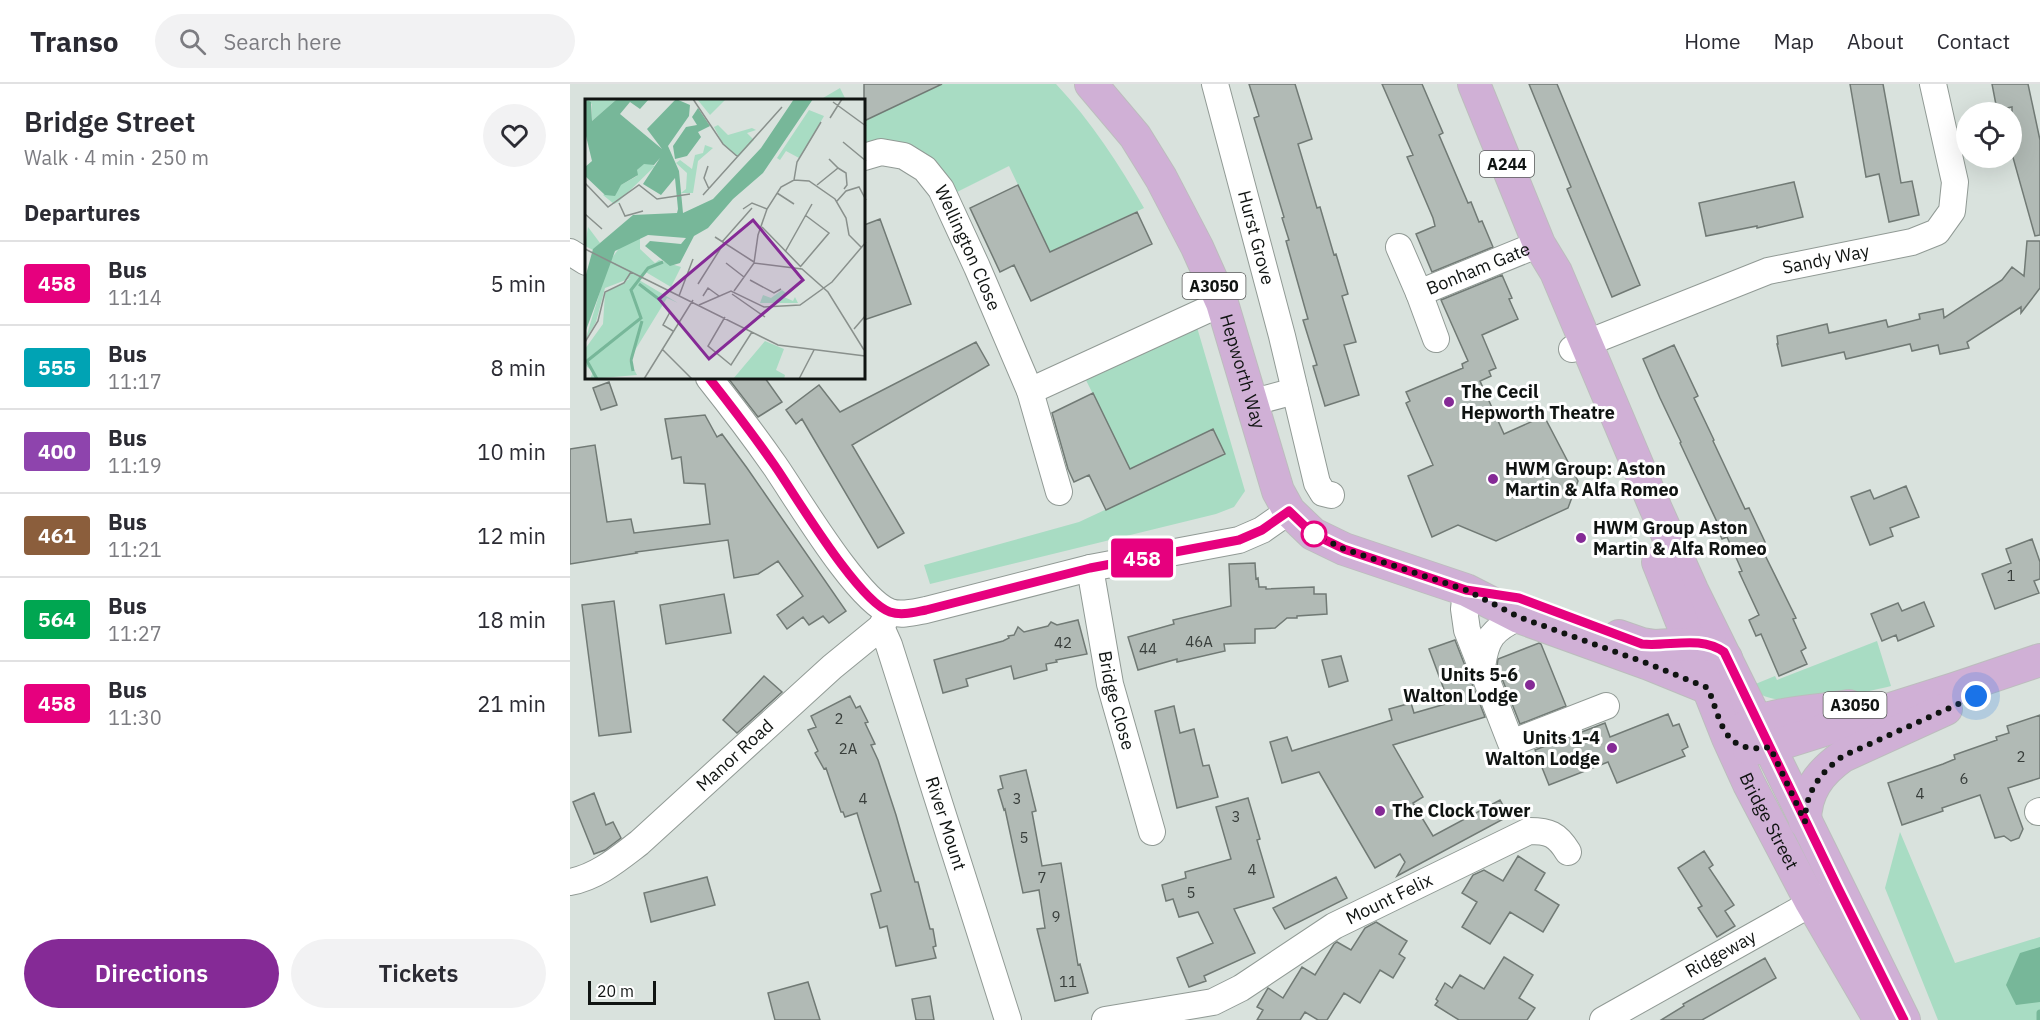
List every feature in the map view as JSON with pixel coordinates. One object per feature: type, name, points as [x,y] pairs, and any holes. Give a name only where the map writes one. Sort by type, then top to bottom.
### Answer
[{"type":"main road","name":"Hepworth Way","points":[[1091,84],[1135,136],[1161,178],[1197,247],[1222,303],[1271,472],[1289,511]]},
{"type":"main road","name":"A244","points":[[1474,84],[1539,244],[1556,272],[1580,346],[1708,688]]},
{"type":"main road","name":"A244","points":[[1580,346],[1763,734]]},
{"type":"main road","name":"A3050","points":[[1289,511],[1313,534],[1344,549],[1466,590],[1519,617],[1708,688]]},
{"type":"main road","name":"A3050","points":[[1466,590],[1519,598],[1642,644],[1655,646],[1705,643],[1714,646],[1725,655]]},
{"type":"main road","points":[[1708,688],[1716,688],[1724,684],[1725,655]]},
{"type":"main road","name":"A3050","points":[[1763,734],[1779,716],[1954,689],[2029,663]]},
{"type":"main road","points":[[1805,822],[1807,801],[1819,776],[1836,760],[1976,696],[2029,663]]},
{"type":"main road","name":"Bridge Street","points":[[1708,688],[1734,747],[1904,1020]]},
{"type":"main road","points":[[1734,747],[1742,729],[1763,734]]},
{"type":"main road","name":"Bridge Street","points":[[1763,734],[1805,822],[1825,895],[1880,1020]]},
{"type":"street","name":"Hurst Grove","points":[[1215,84],[1282,336],[1317,483],[1323,493],[1331,495]]},
{"type":"street","name":"Sandy Way","points":[[1580,346],[1768,271],[1912,242],[1937,232],[1952,211],[1954,182],[1933,84]]},
{"type":"street","name":"Wellington Close","points":[[866,156],[881,152],[904,156],[925,169],[941,189],[1030,391],[1059,492]]},
{"type":"street","name":"Bonham Gate","points":[[1419,293],[1539,244]]},
{"type":"street","name":"Bonham Gate","points":[[1399,247],[1436,339]]},
{"type":"street","points":[[570,252],[585,261]]},
{"type":"street","points":[[1030,391],[1222,303]]},
{"type":"street","points":[[710,380],[774,466],[840,562],[885,619],[1090,568],[1239,540],[1262,530],[1289,511]]},
{"type":"street","points":[[1250,403],[1294,391]]},
{"type":"street","name":"Bridge Close","points":[[1090,568],[1110,684],[1152,832]]},
{"type":"street","points":[[1466,590],[1464,609],[1467,630],[1511,743],[1606,706]]},
{"type":"street","points":[[1482,667],[1485,647],[1492,635],[1503,624],[1519,617]]},
{"type":"street","name":"Manor Road","points":[[570,882],[581,880],[606,868],[639,843],[885,619]]},
{"type":"street","name":"River Mount","points":[[885,619],[889,645],[1008,1020]]},
{"type":"street","name":"Mount Felix","points":[[1105,1020],[1213,1002],[1241,988],[1334,926],[1529,831],[1546,831],[1561,840],[1568,852]]},
{"type":"street","name":"Ridgeway","points":[[1603,1020],[1825,895]]},
{"type":"shaded area","points":[[942,84],[1056,84],[1104,143],[1144,208],[1050,252],[1009,166],[957,192],[937,162],[904,143],[866,151],[866,120]]},
{"type":"shaded area","points":[[840,88],[846,99],[822,99]]},
{"type":"shaded area","points":[[1194,317],[1245,491],[1234,507],[1216,514],[930,584],[924,565],[1079,522],[1225,454],[1213,429],[1130,469],[1080,368]]},
{"type":"shaded area","points":[[1877,641],[1891,686],[1824,698],[1786,700],[1770,698],[1759,693],[1753,685],[1775,676],[1777,680]]},
{"type":"shaded area","points":[[1900,832],[1955,963],[2040,937],[2040,1020],[1938,1020],[1885,888]]},
{"type":"shaded area","points":[[2040,947],[2040,1002],[2016,1005],[2006,985],[2020,953]]},
{"type":"building","points":[[864,84],[942,84],[866,120],[866,99],[864,99]]},
{"type":"building","points":[[1249,84],[1295,84],[1312,139],[1298,144],[1317,208],[1320,207],[1348,294],[1342,296],[1356,342],[1344,345],[1359,395],[1325,406],[1313,366],[1317,365],[1303,320],[1308,319],[1286,241],[1289,240],[1282,218],[1284,217],[1254,118],[1259,116]]},
{"type":"building","points":[[1382,84],[1422,84],[1443,133],[1439,135],[1468,203],[1471,202],[1479,222],[1482,221],[1493,247],[1432,272],[1416,234],[1435,226],[1433,218],[1407,157],[1413,155]]},
{"type":"building","points":[[1529,84],[1557,84],[1640,285],[1612,297],[1567,189],[1571,187]]},
{"type":"building","points":[[1850,84],[1883,84],[1901,183],[1912,181],[1919,215],[1889,222],[1879,174],[1866,177]]},
{"type":"building","points":[[1992,84],[2028,84],[2040,140],[2040,235],[2035,236],[2016,168],[2022,168],[2022,102],[1995,102]]},
{"type":"building","points":[[1794,182],[1803,217],[1757,228],[1757,226],[1706,236],[1699,203]]},
{"type":"building","points":[[1018,185],[1050,252],[1137,212],[1152,244],[1031,301],[1014,265],[1000,272],[970,208]]},
{"type":"building","points":[[880,219],[911,304],[866,319],[866,224]]},
{"type":"building","points":[[2027,241],[2040,241],[2040,288],[2021,313],[2021,307],[1967,342],[1969,348],[1940,354],[1938,345],[1912,351],[1910,344],[1846,359],[1844,352],[1782,366],[1777,336],[1827,324],[1829,333],[1886,320],[1888,327],[1920,319],[1919,314],[1943,309],[1944,318],[2002,280],[2012,267],[2024,276]]},
{"type":"building","points":[[1502,275],[1518,319],[1482,335],[1496,368],[1489,371],[1491,376],[1480,381],[1504,434],[1544,416],[1578,481],[1568,508],[1496,541],[1458,525],[1432,537],[1408,476],[1433,465],[1406,403],[1410,401],[1406,392],[1463,368],[1462,364],[1468,361],[1441,300]]},
{"type":"building","points":[[976,342],[989,365],[852,445],[904,533],[878,548],[802,419],[796,424],[786,410],[819,385],[840,412]]},
{"type":"building","points":[[1674,345],[1698,396],[1694,398],[1713,441],[1745,509],[1749,508],[1765,542],[1760,545],[1796,618],[1793,619],[1806,648],[1801,651],[1807,664],[1779,676],[1761,634],[1756,636],[1749,620],[1759,615],[1739,572],[1742,571],[1727,537],[1722,539],[1715,523],[1717,522],[1643,359]]},
{"type":"building","points":[[730,380],[766,380],[782,402],[758,417]]},
{"type":"building","points":[[609,382],[617,405],[601,410],[593,388]]},
{"type":"building","points":[[1093,393],[1130,469],[1213,429],[1225,454],[1106,510],[1089,475],[1074,482],[1052,413]]},
{"type":"building","points":[[705,415],[717,437],[722,434],[747,468],[846,611],[829,623],[823,616],[809,625],[803,617],[787,629],[777,615],[803,596],[778,561],[758,574],[734,578],[728,540],[636,552],[570,564],[570,449],[595,445],[607,522],[631,519],[634,533],[710,524],[705,484],[684,483],[681,457],[672,459],[665,419]]},
{"type":"building","points":[[1906,486],[1919,517],[1890,528],[1893,536],[1870,545],[1851,497],[1870,490],[1874,499]]},
{"type":"building","points":[[2032,539],[2040,562],[2040,579],[2034,581],[2039,593],[1995,609],[1982,574],[2011,563],[2006,549]]},
{"type":"building","points":[[1255,563],[1259,587],[1266,587],[1266,589],[1314,587],[1314,594],[1326,594],[1327,614],[1287,618],[1275,628],[1255,629],[1255,643],[1224,644],[1225,651],[1177,662],[1177,659],[1138,670],[1128,637],[1174,624],[1173,620],[1231,606],[1229,564]]},
{"type":"building","points":[[724,594],[731,633],[666,644],[660,605]]},
{"type":"building","points":[[614,601],[631,732],[599,736],[582,605]]},
{"type":"building","points":[[1924,602],[1934,626],[1898,641],[1896,635],[1882,641],[1871,614],[1898,603],[1902,611]]},
{"type":"building","points":[[1078,620],[1087,654],[1056,660],[1057,662],[1046,664],[1047,670],[1014,679],[1011,666],[966,679],[968,686],[943,693],[934,660],[1003,641],[1009,638],[1008,636],[1014,635],[1018,627],[1024,632],[1048,626],[1051,622],[1057,625]]},
{"type":"building","points":[[1455,640],[1485,717],[1393,745],[1423,797],[1413,803],[1433,836],[1500,800],[1509,816],[1397,876],[1405,862],[1400,854],[1375,868],[1319,772],[1282,783],[1270,742],[1287,737],[1292,751],[1392,720],[1389,709],[1411,703],[1414,713],[1449,703],[1429,649]]},
{"type":"building","name":"Units 5-6 Walton Lodge","points":[[1539,643],[1566,706],[1520,724],[1497,666],[1498,659]]},
{"type":"building","points":[[1341,656],[1348,681],[1329,687],[1322,660]]},
{"type":"building","points":[[764,676],[782,692],[737,733],[723,720]]},
{"type":"building","points":[[850,696],[856,708],[860,706],[868,722],[865,723],[875,744],[871,745],[896,815],[915,882],[918,882],[930,929],[933,929],[936,946],[933,947],[936,958],[896,966],[887,926],[880,928],[871,894],[881,891],[857,813],[845,817],[841,812],[826,768],[824,769],[815,753],[818,751],[808,730],[816,727],[811,716]]},
{"type":"building","points":[[1174,706],[1180,733],[1194,729],[1203,766],[1209,765],[1218,797],[1177,808],[1155,711]]},
{"type":"building","name":"Units 1-4 Walton Lodge","points":[[1668,714],[1673,726],[1679,724],[1688,747],[1682,750],[1685,756],[1617,783],[1608,762],[1549,785],[1535,750],[1605,723],[1610,737]]},
{"type":"building","points":[[2040,715],[2040,778],[2008,788],[2023,829],[2019,838],[2011,841],[2004,836],[1995,838],[1980,795],[1902,825],[1888,783],[1955,759],[1954,755],[1997,740],[1996,737],[2009,733],[2007,726]]},
{"type":"building","points":[[1026,770],[1036,811],[1032,812],[1042,866],[1061,863],[1078,965],[1080,964],[1088,993],[1055,1001],[1037,929],[1045,928],[1039,890],[1023,893],[1005,809],[998,790],[1003,788],[1000,776]]},
{"type":"building","points":[[594,793],[606,825],[613,822],[621,838],[605,850],[594,854],[573,802]]},
{"type":"building","points":[[1248,798],[1260,839],[1257,840],[1274,897],[1234,909],[1255,953],[1204,976],[1206,981],[1189,987],[1177,958],[1213,943],[1198,912],[1179,917],[1173,899],[1166,901],[1162,885],[1186,878],[1185,872],[1231,859],[1216,807]]},
{"type":"building","points":[[1704,851],[1713,865],[1709,868],[1734,905],[1725,911],[1735,926],[1717,937],[1698,908],[1702,906],[1678,868]]},
{"type":"building","points":[[1518,856],[1545,873],[1535,890],[1559,905],[1543,932],[1510,912],[1490,944],[1462,927],[1477,902],[1462,893],[1473,875],[1484,870],[1503,881]]},
{"type":"building","points":[[707,877],[715,905],[651,922],[644,893]]},
{"type":"building","points":[[1336,877],[1347,898],[1285,929],[1273,908]]},
{"type":"building","points":[[1376,922],[1407,941],[1399,954],[1405,958],[1393,978],[1380,970],[1360,1003],[1344,993],[1327,1020],[1318,1020],[1305,1012],[1300,1020],[1257,1020],[1263,1010],[1257,1007],[1268,988],[1283,998],[1302,967],[1315,975],[1334,944],[1337,942],[1351,950],[1365,928]]},
{"type":"building","points":[[1504,957],[1533,975],[1519,998],[1535,1008],[1527,1020],[1459,1020],[1435,1005],[1445,983],[1452,988],[1460,975],[1484,989]]},
{"type":"building","points":[[1765,958],[1776,978],[1702,1020],[1661,1020],[1684,1006],[1683,1004]]},
{"type":"building","points":[[808,982],[820,1020],[775,1020],[768,993]]},
{"type":"building","points":[[930,996],[934,1020],[916,1020],[912,999]]},
{"type":"waterway","points":[[2040,1013],[2040,1020]]},
{"type":"bus line","name":"458","points":[[711,380],[774,466],[840,562],[874,603],[890,612],[901,614],[926,610],[1090,568],[1239,540],[1262,530],[1289,511],[1313,534],[1344,549],[1466,590],[1519,598],[1642,644],[1655,646],[1705,643],[1714,646],[1724,652],[1904,1020]]},
{"type":"place","name":"The Cecil Hepworth Theatre","points":[[1449,402]]},
{"type":"place","name":"HWM Group: Aston Martin & Alfa Romeo","points":[[1493,479]]},
{"type":"place","name":"HWM Group Aston Martin & Alfa Romeo","points":[[1581,538]]},
{"type":"place","name":"Units 5-6 Walton Lodge","points":[[1530,685]]},
{"type":"place","name":"Units 1-4 Walton Lodge","points":[[1612,748]]},
{"type":"place","name":"The Clock Tower","points":[[1380,811]]},
{"type":"route","points":[[1314,534],[1344,549],[1466,590],[1519,617],[1708,688],[1728,738],[1751,749],[1770,747],[1805,822],[1807,801],[1819,776],[1830,765],[1843,756],[1976,696]]}]
